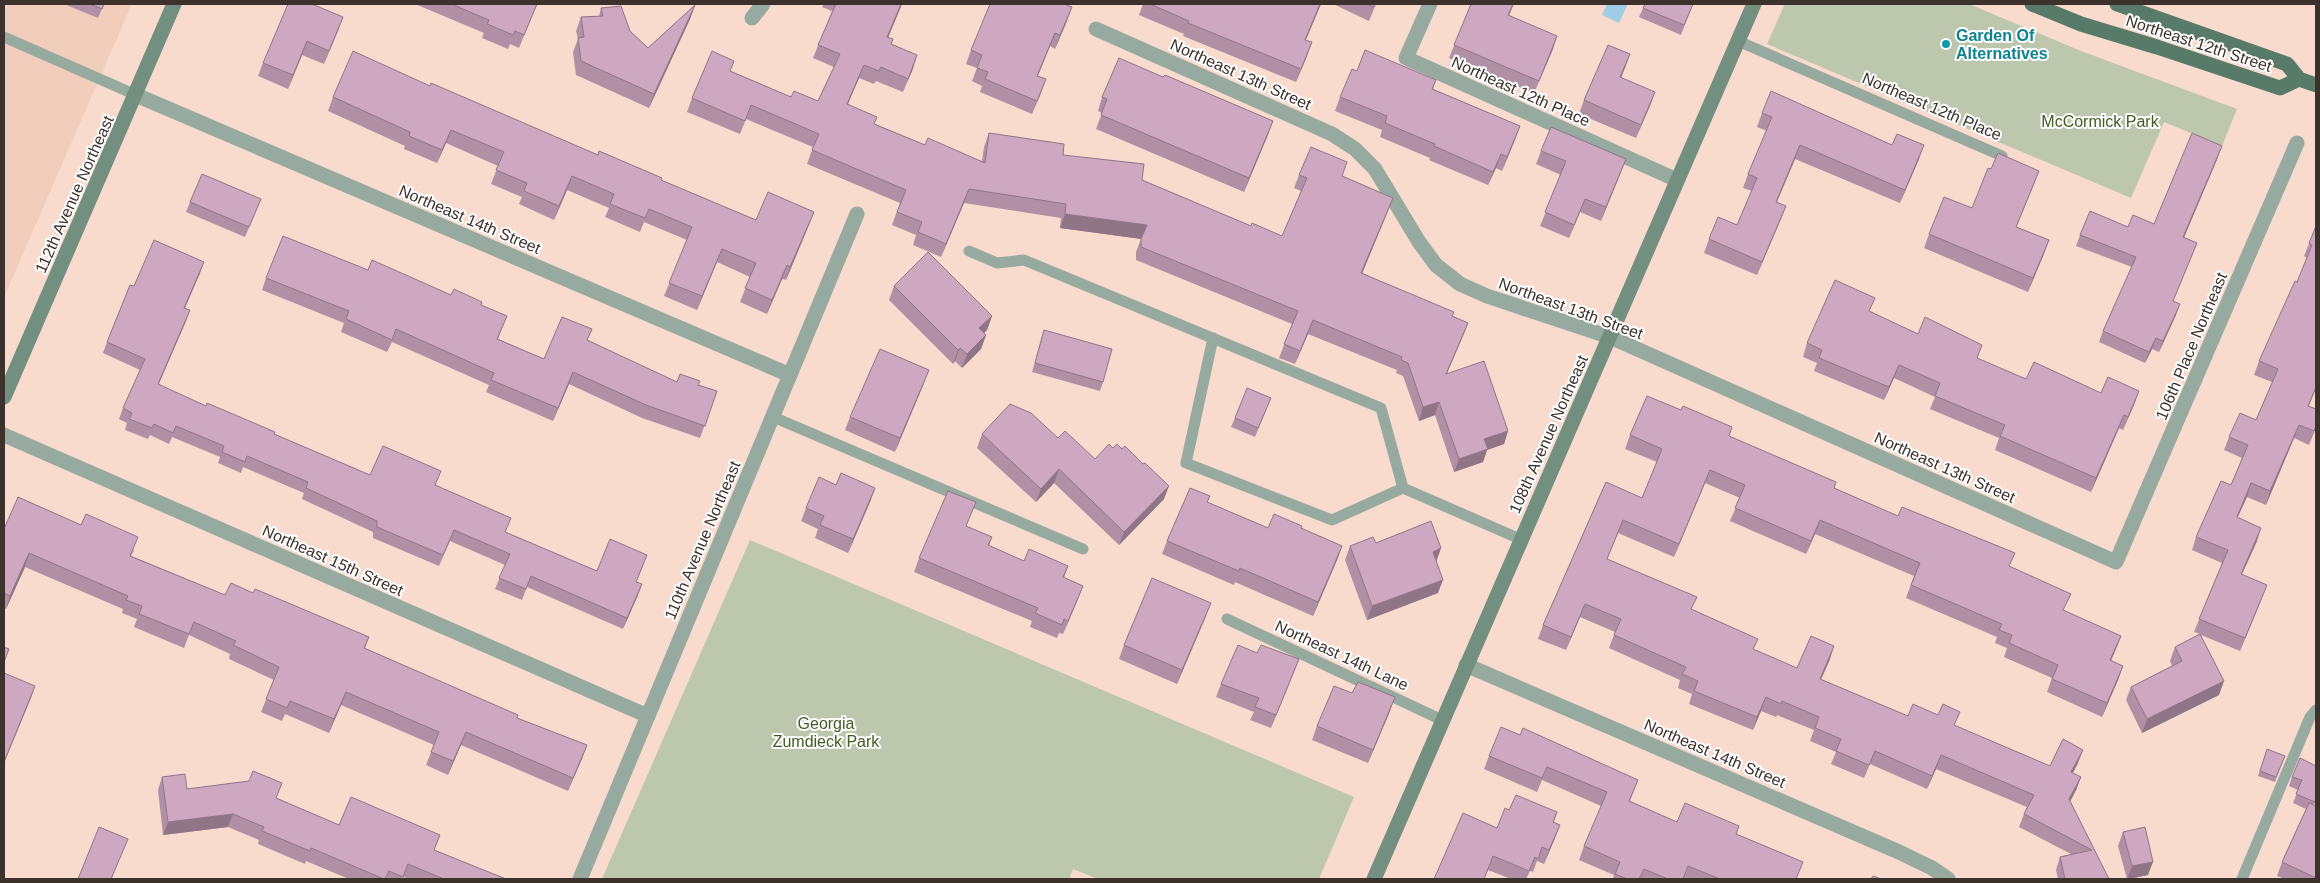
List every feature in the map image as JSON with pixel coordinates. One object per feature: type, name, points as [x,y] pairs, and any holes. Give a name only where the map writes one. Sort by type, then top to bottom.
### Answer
[{"type":"main road","name":"112th Avenue Northeast","points":[[4,397],[174,4]]},
{"type":"main road","name":"108th Avenue Northeast","points":[[1374,879],[1520,539],[1610,337],[1754,4]]},
{"type":"main road","name":"Northeast 12th Street","points":[[2032,4],[2081,24],[2157,46],[2280,88],[2299,79]]},
{"type":"main road","name":"Northeast 12th Street","points":[[2117,4],[2287,64],[2299,79],[2316,85]]},
{"type":"street","points":[[752,18],[763,4]]},
{"type":"street","name":"Northeast 12th Place","points":[[1430,4],[1406,58],[1677,180]]},
{"type":"street","name":"Northeast 13th Street","points":[[1096,29],[1324,130],[1355,149],[1375,169],[1405,221],[1436,265],[1460,284],[1488,296],[1610,337],[2116,562]]},
{"type":"street","name":"Northeast 14th Street","points":[[136,95],[790,375]]},
{"type":"street","name":"106th Place Northeast","points":[[2116,562],[2298,143]]},
{"type":"street","name":"110th Avenue Northeast","points":[[580,879],[857,214]]},
{"type":"street","name":"Northeast 15th Street","points":[[4,435],[648,716]]},
{"type":"street","name":"Northeast 14th Street","points":[[1466,665],[1899,852],[1932,868],[1948,879]]},
{"type":"lane","points":[[4,37],[136,95]]},
{"type":"lane","name":"Northeast 12th Place","points":[[1738,41],[2002,156]]},
{"type":"lane","points":[[968,251],[997,264],[1024,260],[1381,408],[1402,488]]},
{"type":"lane","points":[[1213,338],[1186,463],[1332,520],[1402,488],[1520,539]]},
{"type":"lane","points":[[773,417],[1083,549]]},
{"type":"lane","name":"Northeast 14th Lane","points":[[1227,619],[1442,720]]},
{"type":"lane","points":[[2242,879],[2310,717],[2316,710]]},
{"type":"shaded area","points":[[4,4],[132,4],[4,297]]},
{"type":"green space","name":"McCormick Park","points":[[1785,4],[1969,4],[2081,51],[2237,109],[2222,146],[2164,122],[2131,198],[1767,44]]},
{"type":"green space","name":"Georgia Zumdieck Park","points":[[750,540],[1354,797],[1319,879],[1098,879],[1073,869],[1069,879],[602,879]]},
{"type":"water","points":[[1607,4],[1628,4],[1619,23],[1602,15]]},
{"type":"building","points":[[90,4],[104,4],[102,9]]},
{"type":"building","points":[[288,4],[312,4],[343,17],[329,51],[307,41],[293,75],[263,63]]},
{"type":"building","points":[[451,4],[537,4],[524,35],[515,31],[513,35],[487,24],[489,20]]},
{"type":"building","points":[[836,4],[901,4],[887,37],[893,39],[891,44],[917,55],[908,79],[881,67],[879,71],[864,65],[847,104],[877,117],[874,124],[925,145],[928,138],[985,163],[989,133],[1064,144],[1063,155],[1144,164],[1142,180],[1251,226],[1252,223],[1282,236],[1307,178],[1299,175],[1311,147],[1347,162],[1342,176],[1393,198],[1361,273],[1454,312],[1452,316],[1468,323],[1446,374],[1484,361],[1508,431],[1484,439],[1488,449],[1459,459],[1439,402],[1423,407],[1408,363],[1401,360],[1402,357],[1313,320],[1300,351],[1284,344],[1298,311],[1141,247],[1141,239],[1147,225],[1065,214],[1066,204],[969,189],[946,244],[918,232],[922,222],[897,212],[906,190],[812,150],[819,134],[751,105],[745,121],[692,98],[712,51],[734,61],[730,71],[791,97],[794,91],[818,101],[840,54],[818,45]]},
{"type":"building","points":[[990,4],[1064,4],[1072,7],[1060,35],[1055,33],[1037,76],[1046,79],[1037,101],[985,79],[988,72],[977,68],[982,55],[971,50]]},
{"type":"building","points":[[1150,4],[1320,4],[1305,40],[1312,42],[1301,69],[1188,23],[1189,21]]},
{"type":"building","points":[[1471,4],[1513,4],[1508,15],[1557,36],[1539,81],[1454,45]]},
{"type":"building","points":[[1645,4],[1693,4],[1684,25],[1643,8]]},
{"type":"building","points":[[695,5],[654,94],[581,61],[578,38],[584,37],[581,17],[603,16],[601,8],[621,6],[630,31],[648,48]]},
{"type":"building","points":[[1608,45],[1630,54],[1620,77],[1655,92],[1641,125],[1584,100]]},
{"type":"building","points":[[1365,50],[1436,80],[1432,89],[1520,126],[1507,157],[1501,154],[1493,172],[1434,146],[1435,144],[1385,123],[1387,116],[1340,97],[1352,69],[1357,71]]},
{"type":"building","points":[[353,51],[430,86],[431,83],[598,155],[599,151],[662,178],[661,180],[756,220],[768,192],[814,212],[790,267],[787,265],[772,300],[745,288],[756,263],[722,249],[702,296],[669,283],[692,227],[649,209],[645,218],[610,204],[614,194],[572,176],[559,206],[524,191],[527,183],[496,170],[504,152],[451,130],[442,150],[409,136],[410,132],[333,97]]},
{"type":"building","points":[[1119,58],[1163,77],[1165,75],[1273,121],[1249,178],[1101,115],[1107,99],[1102,97]]},
{"type":"building","points":[[1771,91],[1892,145],[1897,134],[1924,145],[1905,190],[1800,145],[1776,202],[1786,206],[1762,262],[1709,239],[1718,217],[1737,225],[1757,178],[1748,174],[1772,117],[1762,113]]},
{"type":"building","points":[[1551,127],[1626,159],[1606,207],[1585,199],[1574,225],[1545,212],[1566,161],[1541,151]]},
{"type":"building","points":[[2192,133],[2222,146],[2183,237],[2197,243],[2173,301],[2180,304],[2163,341],[2156,338],[2149,352],[2103,331],[2136,257],[2080,235],[2090,211],[2128,227],[2133,215],[2154,224]]},
{"type":"building","points":[[1998,153],[2039,171],[2016,227],[2049,240],[2033,278],[1929,234],[1944,197],[1972,208],[1988,168],[1991,169]]},
{"type":"building","points":[[202,174],[261,199],[249,227],[190,202]]},
{"type":"building","points":[[2316,226],[2316,387],[2308,406],[2316,409],[2316,426],[2314,431],[2299,425],[2270,491],[2251,483],[2237,517],[2261,528],[2241,574],[2267,585],[2245,638],[2199,619],[2228,550],[2196,537],[2221,481],[2231,485],[2248,445],[2229,437],[2240,413],[2256,420],[2278,369],[2259,361],[2295,281],[2297,282],[2312,245],[2309,243]]},
{"type":"building","points":[[283,236],[368,270],[372,260],[451,295],[454,289],[482,302],[481,305],[507,316],[497,339],[544,359],[562,317],[592,329],[587,340],[677,382],[680,374],[700,381],[698,385],[717,391],[705,426],[646,405],[573,372],[558,408],[491,380],[494,373],[396,329],[392,340],[346,319],[349,311],[266,278]]},
{"type":"building","points":[[154,240],[204,262],[184,308],[190,310],[158,384],[206,406],[207,403],[275,432],[274,434],[370,475],[383,446],[441,471],[435,485],[511,518],[505,532],[597,571],[610,539],[647,555],[636,582],[642,584],[627,618],[531,576],[526,589],[499,578],[510,554],[454,530],[443,555],[377,527],[377,521],[306,488],[308,482],[247,456],[245,462],[222,452],[224,446],[176,426],[173,433],[154,424],[152,428],[129,419],[132,413],[123,408],[145,359],[107,342],[130,285],[134,286]]},
{"type":"building","points":[[928,252],[992,316],[979,328],[986,335],[967,354],[960,348],[958,350],[894,286]]},
{"type":"building","points":[[1835,280],[1875,298],[1869,311],[1918,334],[1925,317],[1982,345],[1977,358],[2026,379],[2034,362],[2101,393],[2108,377],[2139,391],[2128,417],[2124,415],[2096,478],[2000,436],[2005,425],[1935,396],[1940,383],[1899,365],[1889,387],[1819,358],[1822,350],[1807,343]]},
{"type":"building","points":[[1044,330],[1112,349],[1103,382],[1035,363]]},
{"type":"building","points":[[880,349],[929,370],[900,438],[850,417]]},
{"type":"building","points":[[1247,388],[1271,398],[1258,428],[1235,418]]},
{"type":"building","points":[[1647,396],[1681,410],[1683,406],[1732,427],[1729,436],[1836,482],[1834,488],[1898,516],[1902,507],[2015,553],[2009,566],[2071,594],[2063,610],[2121,636],[2110,660],[2123,666],[2107,703],[2052,679],[2058,665],[2009,643],[2012,635],[1999,630],[2002,624],[1911,585],[1920,563],[1820,520],[1811,541],[1735,508],[1745,485],[1710,470],[1679,544],[1623,520],[1607,559],[1697,597],[1691,609],[1758,639],[1753,649],[1797,668],[1811,636],[1834,646],[1820,679],[1908,716],[1913,704],[1938,715],[1943,704],[1960,712],[1954,725],[2050,766],[2063,739],[2083,750],[2071,772],[2081,777],[2069,799],[2109,879],[2065,879],[2060,857],[2092,850],[2024,814],[2034,795],[1941,755],[1932,776],[1875,751],[1869,765],[1836,751],[1841,739],[1815,728],[1819,717],[1782,701],[1781,704],[1766,697],[1757,717],[1694,691],[1698,681],[1682,674],[1686,667],[1614,635],[1621,619],[1585,604],[1571,637],[1543,625],[1606,482],[1642,498],[1662,449],[1630,435]]},
{"type":"building","points":[[1010,404],[1031,413],[1058,438],[1065,431],[1095,459],[1109,444],[1113,448],[1117,444],[1122,449],[1125,446],[1169,486],[1124,532],[1059,469],[1041,489],[982,434]]},
{"type":"building","points":[[841,473],[875,488],[853,539],[820,525],[824,516],[806,508],[819,477],[836,485]]},
{"type":"building","points":[[1190,488],[1210,496],[1207,502],[1268,528],[1274,514],[1342,546],[1318,602],[1240,568],[1239,571],[1167,541]]},
{"type":"building","points":[[948,491],[976,502],[966,526],[992,537],[988,545],[1024,561],[1029,549],[1068,566],[1063,577],[1083,586],[1068,621],[1064,619],[1062,625],[1035,613],[1038,608],[919,558]]},
{"type":"building","points":[[18,497],[81,525],[86,514],[138,537],[130,556],[225,595],[231,583],[253,593],[255,589],[369,637],[364,648],[518,715],[517,718],[587,745],[573,778],[466,732],[453,761],[431,752],[439,732],[346,692],[334,719],[290,701],[287,708],[266,699],[279,667],[233,645],[236,641],[194,622],[189,634],[139,614],[142,606],[126,600],[128,596],[29,553],[10,596],[4,593],[4,529]]},
{"type":"building","points":[[1431,521],[1441,548],[1433,552],[1443,580],[1372,606],[1350,546],[1373,537],[1376,543]]},
{"type":"building","points":[[1152,578],[1211,603],[1182,670],[1124,645]]},
{"type":"building","points":[[2200,634],[2224,681],[2147,719],[2131,687],[2182,661],[2175,647]]},
{"type":"building","points":[[1238,645],[1257,653],[1261,645],[1299,659],[1276,715],[1255,707],[1259,698],[1221,684]]},
{"type":"building","points":[[4,647],[9,649],[4,662]]},
{"type":"building","points":[[4,673],[35,686],[4,762]]},
{"type":"building","points":[[1358,682],[1395,697],[1373,750],[1317,726],[1334,686],[1352,693]]},
{"type":"building","points":[[1501,727],[1520,735],[1523,728],[1638,780],[1629,801],[1677,822],[1685,803],[1739,826],[1736,834],[1803,862],[1796,879],[1720,879],[1688,866],[1683,879],[1668,879],[1644,869],[1639,879],[1627,879],[1615,874],[1620,862],[1584,846],[1607,792],[1547,767],[1542,778],[1489,756]]},
{"type":"building","points":[[2267,749],[2285,756],[2276,777],[2260,771]]},
{"type":"building","points":[[2300,758],[2316,766],[2315,802],[2296,794],[2302,780],[2292,777]]},
{"type":"building","points":[[253,771],[282,783],[276,798],[339,825],[351,797],[440,835],[434,850],[506,879],[444,879],[408,864],[403,877],[389,871],[384,879],[311,848],[310,851],[262,831],[264,827],[233,814],[168,822],[162,777],[185,774],[187,789],[249,781]]},
{"type":"building","points":[[1516,795],[1557,812],[1553,822],[1560,825],[1549,850],[1542,847],[1538,859],[1535,857],[1529,871],[1493,856],[1484,879],[1434,879],[1463,813],[1497,828],[1505,808],[1509,810]]},
{"type":"building","points":[[2309,803],[2316,806],[2316,878],[2282,862]]},
{"type":"building","points":[[99,827],[128,839],[111,879],[78,879]]},
{"type":"building","points":[[2145,827],[2153,862],[2132,866],[2123,832]]},
{"type":"place","name":"Garden Of Alternatives","points":[[1946,44]]}]
